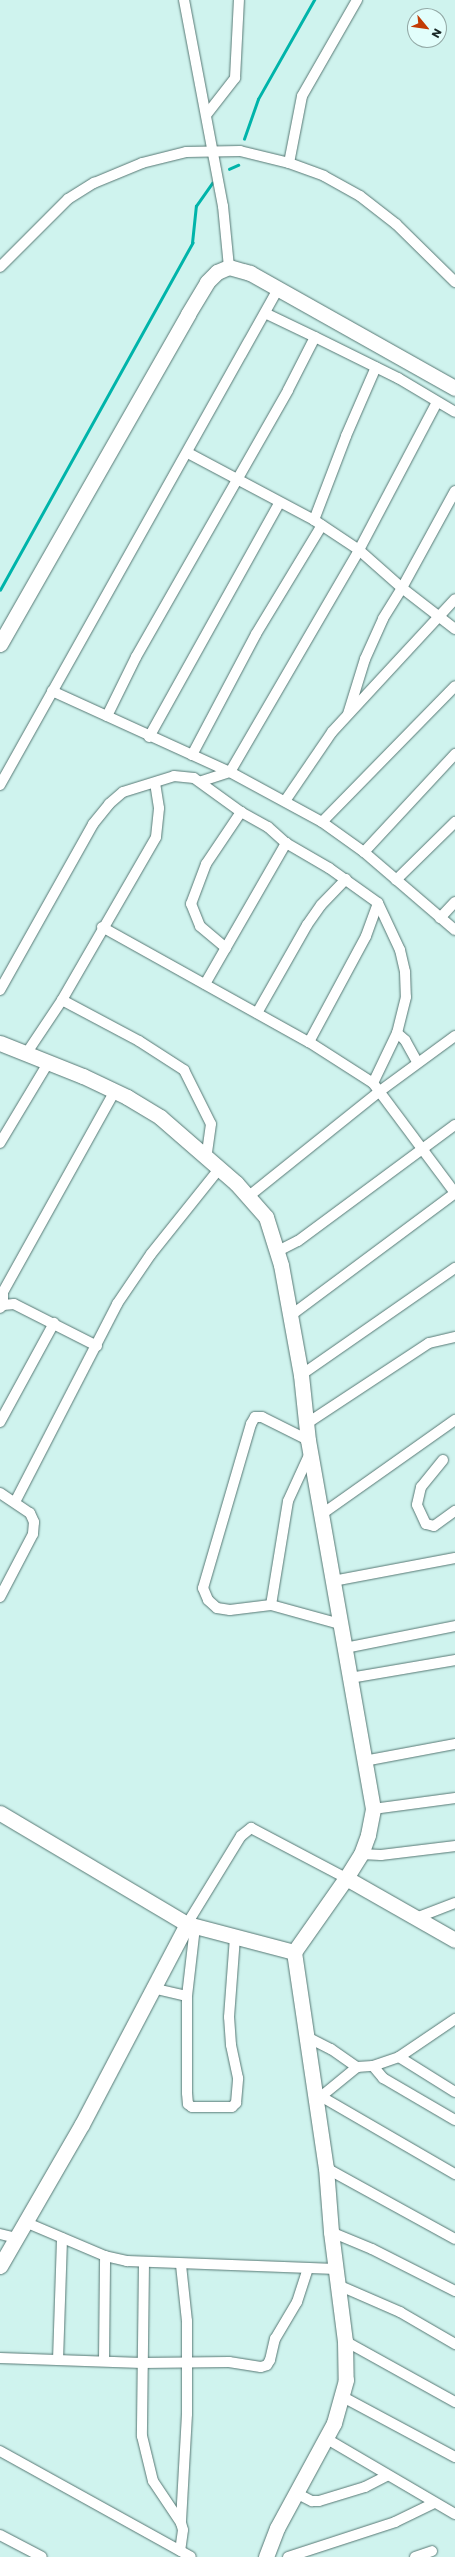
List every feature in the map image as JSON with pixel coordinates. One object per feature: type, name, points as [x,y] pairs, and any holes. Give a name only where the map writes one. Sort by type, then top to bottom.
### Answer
[{"type":"street","points":[[184,0],[214,150],[223,206],[229,267]]},
{"type":"street","points":[[207,114],[235,78],[239,0]]},
{"type":"street","points":[[289,163],[302,96],[357,0]]},
{"type":"street","points":[[0,267],[68,199],[94,183],[142,163],[186,152],[214,150],[240,151],[289,163],[324,176],[360,196],[396,224],[455,282]]},
{"type":"street","points":[[0,644],[191,307],[207,282],[217,272],[229,267],[250,273],[455,388]]},
{"type":"street","points":[[0,785],[188,453],[278,289]]},
{"type":"street","points":[[265,313],[376,367],[455,412]]},
{"type":"street","points":[[107,716],[158,615],[237,480],[315,337]]},
{"type":"street","points":[[192,755],[256,634],[318,523],[346,436],[376,367]]},
{"type":"street","points":[[202,781],[230,772],[359,550],[437,402]]},
{"type":"street","points":[[188,453],[318,523],[359,550],[402,588],[455,629]]},
{"type":"street","points":[[348,714],[365,659],[383,619],[402,588],[455,491]]},
{"type":"street","points":[[148,737],[279,503]]},
{"type":"street","points":[[285,801],[332,732],[455,599]]},
{"type":"street","points":[[322,822],[455,686]]},
{"type":"street","points":[[52,691],[107,716],[148,737],[230,772],[322,822],[364,852],[455,930]]},
{"type":"street","points":[[364,852],[455,754]]},
{"type":"street","points":[[202,781],[209,763]]},
{"type":"street","points":[[0,990],[93,824],[109,804],[123,792],[155,784],[174,776],[194,778],[202,781],[241,812],[268,828],[286,843],[346,879],[378,903],[400,950],[406,972],[406,997],[397,1033],[373,1083]]},
{"type":"street","points":[[26,1054],[62,1000],[102,927],[156,837],[159,808],[155,784]]},
{"type":"street","points":[[226,948],[200,926],[191,904],[206,864],[241,812]]},
{"type":"street","points":[[396,880],[455,822]]},
{"type":"street","points":[[205,984],[286,843]]},
{"type":"street","points":[[257,1013],[307,925],[321,905],[346,879]]},
{"type":"street","points":[[440,918],[455,902]]},
{"type":"street","points":[[309,1042],[366,936],[378,903]]},
{"type":"street","points":[[102,927],[309,1042],[373,1083],[455,1193],[290,1316]]},
{"type":"street","points":[[62,1000],[139,1041],[184,1070],[196,1099],[211,1124],[206,1158]]},
{"type":"street","points":[[397,1033],[404,1040],[418,1064]]},
{"type":"street","points":[[249,1196],[380,1091],[455,1036]]},
{"type":"street","points":[[0,1043],[115,1091],[160,1117],[249,1196],[266,1217],[278,1251],[301,1375],[306,1424],[373,1809],[368,1835],[361,1854],[294,1952],[318,2099],[326,2168],[331,2232],[345,2341],[346,2380],[343,2397],[327,2439],[277,2528],[266,2557]]},
{"type":"street","points":[[0,1143],[32,1086],[48,1063]]},
{"type":"street","points":[[97,1346],[14,1304],[2,1306],[3,1292],[115,1091]]},
{"type":"street","points":[[278,1251],[298,1241],[421,1147],[455,1125]]},
{"type":"street","points":[[16,1502],[97,1346],[111,1315],[134,1279],[219,1169]]},
{"type":"street","points":[[301,1375],[455,1268]]},
{"type":"street","points":[[0,1422],[54,1323]]},
{"type":"street","points":[[306,1424],[429,1343],[455,1337]]},
{"type":"street","points":[[310,1446],[262,1417],[255,1417],[251,1424],[203,1588],[208,1600],[217,1608],[230,1610],[271,1605],[340,1624]]},
{"type":"street","points":[[322,1514],[455,1420]]},
{"type":"street","points":[[271,1605],[288,1501],[310,1446]]},
{"type":"street","points":[[443,1460],[421,1487],[416,1505],[426,1524],[434,1526],[455,1511]]},
{"type":"street","points":[[0,1493],[16,1502],[30,1514],[34,1522],[33,1534],[0,1597]]},
{"type":"street","points":[[333,1581],[455,1558]]},
{"type":"street","points":[[345,1648],[455,1626]]},
{"type":"street","points":[[350,1678],[455,1660]]},
{"type":"street","points":[[364,1761],[455,1744]]},
{"type":"street","points":[[373,1809],[455,1798]]},
{"type":"street","points":[[0,1813],[191,1926],[294,1952]]},
{"type":"street","points":[[0,2266],[82,2124],[152,1988],[191,1926],[241,1836],[251,1828],[346,1878],[453,1938]]},
{"type":"street","points":[[361,1854],[381,1855],[455,1846]]},
{"type":"street","points":[[416,1918],[455,1903]]},
{"type":"street","points":[[191,1926],[187,1996],[188,2104],[192,2107],[232,2107],[237,2098],[238,2078],[231,2045],[229,2017],[235,1938]]},
{"type":"street","points":[[152,1988],[187,1996]]},
{"type":"street","points":[[318,2099],[357,2067],[373,2066],[399,2057],[455,2020]]},
{"type":"street","points":[[307,2038],[331,2049],[357,2067]]},
{"type":"street","points":[[399,2057],[455,2092]]},
{"type":"street","points":[[373,2066],[383,2078],[455,2120]]},
{"type":"street","points":[[318,2099],[455,2174]]},
{"type":"street","points":[[326,2168],[455,2239]]},
{"type":"street","points":[[26,2222],[105,2256],[144,2263],[336,2269]]},
{"type":"street","points":[[331,2232],[372,2248],[455,2291]]},
{"type":"street","points":[[0,2234],[16,2238]]},
{"type":"street","points":[[58,2360],[62,2238]]},
{"type":"street","points":[[104,2360],[105,2256]]},
{"type":"street","points":[[144,2263],[142,2436],[145,2455],[153,2481],[181,2523],[183,2530],[180,2551]]},
{"type":"street","points":[[181,2265],[187,2321],[181,2523]]},
{"type":"street","points":[[0,2358],[104,2360],[142,2363],[187,2361],[230,2362],[261,2368],[267,2365],[275,2339],[297,2302],[308,2269]]},
{"type":"street","points":[[338,2285],[400,2312],[455,2344]]},
{"type":"street","points":[[345,2341],[455,2402]]},
{"type":"street","points":[[343,2397],[455,2457]]},
{"type":"street","points":[[327,2439],[387,2476],[455,2514]]},
{"type":"street","points":[[0,2451],[191,2557]]},
{"type":"street","points":[[296,2493],[312,2501],[319,2501],[365,2487],[387,2476]]},
{"type":"street","points":[[288,2557],[395,2522],[434,2503]]},
{"type":"street","points":[[0,2535],[42,2557]]},
{"type":"street","points":[[415,2557],[432,2551]]},
{"type":"waterway","points":[[244,139],[258,99],[314,0]]},
{"type":"waterway","points":[[229,169],[238,165]]},
{"type":"waterway","points":[[0,590],[192,243],[196,206],[212,183]]}]
